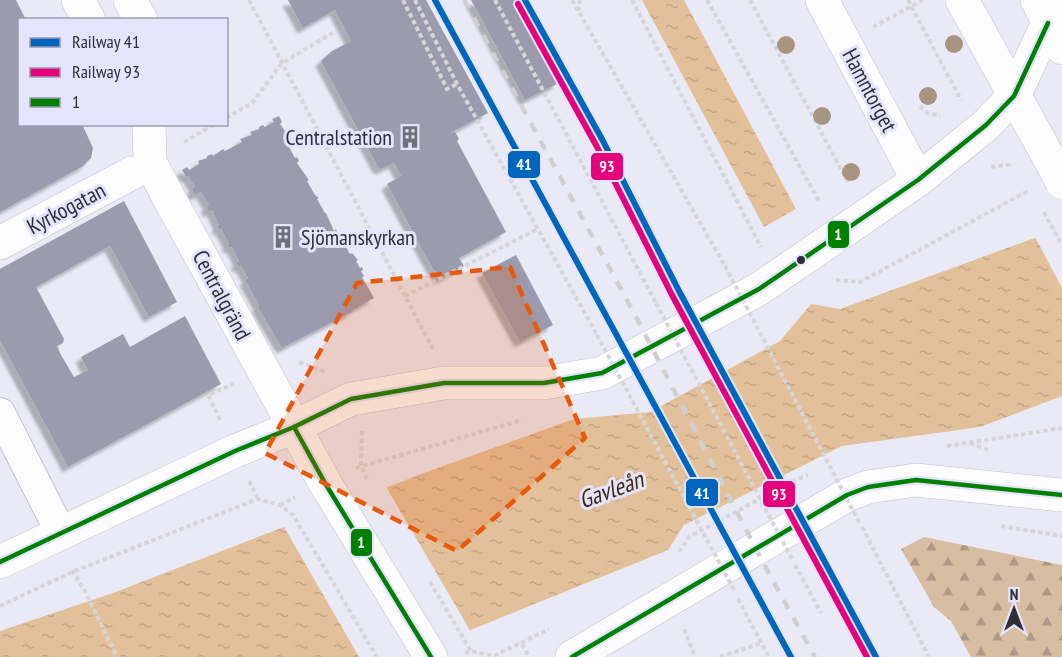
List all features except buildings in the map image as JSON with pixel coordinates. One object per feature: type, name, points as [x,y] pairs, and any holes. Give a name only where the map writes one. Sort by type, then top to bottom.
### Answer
[{"type":"street","points":[[78,0],[88,18]]},
{"type":"street","points":[[130,0],[140,18]]},
{"type":"street","name":"Hamntorget","points":[[822,0],[918,180]]},
{"type":"street","points":[[962,0],[1058,173]]},
{"type":"street","points":[[0,562],[60,532],[351,399],[444,383],[544,383],[602,373],[759,289],[918,180],[986,125],[1014,96],[1052,21]]},
{"type":"street","points":[[141,167],[149,126]]},
{"type":"street","name":"Centralgränd","points":[[141,167],[169,198],[335,499],[430,656]]},
{"type":"street","name":"Kyrkogatan","points":[[0,243],[141,167]]},
{"type":"street","points":[[0,413],[60,532]]},
{"type":"street","points":[[572,657],[847,495],[868,487],[916,480],[1062,495]]},
{"type":"path","points":[[249,0],[435,352]]},
{"type":"path","points":[[403,0],[447,89],[458,84]]},
{"type":"path","points":[[415,0],[458,84],[597,335],[769,657]]},
{"type":"path","points":[[495,0],[821,613]]},
{"type":"path","points":[[572,0],[725,266],[929,657]]},
{"type":"path","points":[[578,12],[580,0]]},
{"type":"path","points":[[632,0],[764,253]]},
{"type":"path","points":[[707,0],[820,203]]},
{"type":"path","points":[[750,0],[850,186],[859,180]]},
{"type":"path","points":[[908,0],[961,102]]},
{"type":"path","points":[[885,21],[923,0]]},
{"type":"path","points":[[228,117],[252,103],[282,63],[336,31]]},
{"type":"path","points":[[903,152],[944,117]]},
{"type":"path","points":[[813,211],[820,203],[830,198]]},
{"type":"path","points":[[405,296],[538,230]]},
{"type":"path","points":[[722,276],[732,270]]},
{"type":"path","points":[[659,310],[669,304]]},
{"type":"path","points":[[596,343],[606,338]]},
{"type":"path","points":[[296,361],[322,372],[331,372]]},
{"type":"path","points":[[969,442],[1062,428]]},
{"type":"path","points":[[361,466],[369,485]]},
{"type":"path","points":[[820,471],[832,468]]},
{"type":"path","points":[[678,553],[689,537],[797,479],[809,475]]},
{"type":"path","points":[[0,606],[72,572],[258,499],[280,505],[292,515],[377,657]]},
{"type":"path","points":[[847,521],[857,515]]},
{"type":"path","points":[[995,525],[1062,536]]},
{"type":"path","points":[[788,553],[798,548]]},
{"type":"path","points":[[72,572],[86,593],[117,657]]},
{"type":"path","points":[[728,585],[738,580]]},
{"type":"path","points":[[466,640],[471,651]]},
{"type":"path","points":[[720,657],[761,643]]},
{"type":"path","points":[[522,644],[530,657]]},
{"type":"highlighted area","points":[[510,267],[585,438],[457,551],[265,453],[357,283]]},
{"type":"green space","points":[[924,537],[1062,565],[1062,657],[971,657],[951,621],[934,607],[901,549]]},
{"type":"water","points":[[642,0],[684,0],[796,209],[764,227]]},
{"type":"water","name":"Gavleån","points":[[1062,228],[1062,396],[980,427],[842,446],[684,525],[668,550],[404,657],[0,657],[0,631],[113,593],[424,473],[574,419],[650,412],[780,341],[811,304],[840,309]]},
{"type":"pier","points":[[1062,225],[1062,288],[1034,235]]},
{"type":"pier","points":[[385,485],[471,632],[411,657],[359,657],[283,525]]},
{"type":"railway","points":[[464,0],[635,315],[768,572],[815,657]]},
{"type":"rail line","name":"41","points":[[435,0],[791,657]]},
{"type":"rail line","name":"41","points":[[525,0],[603,141],[679,291],[876,657]]},
{"type":"rail line","name":"93","points":[[518,4],[596,145],[672,295],[867,657]]},
{"type":"transit line","name":"1","points":[[0,562],[351,399],[444,383],[544,383],[602,373],[759,289],[918,180],[986,125],[1014,96],[1048,23]]},
{"type":"transit line","name":"1","points":[[294,427],[325,483],[431,657]]},
{"type":"transit line","name":"1","points":[[572,657],[847,495],[868,487],[916,480],[1062,495]]},
{"type":"place","name":"Centralstation","points":[[410,137]]},
{"type":"place","name":"Sjömanskyrkan","points":[[283,237]]}]
